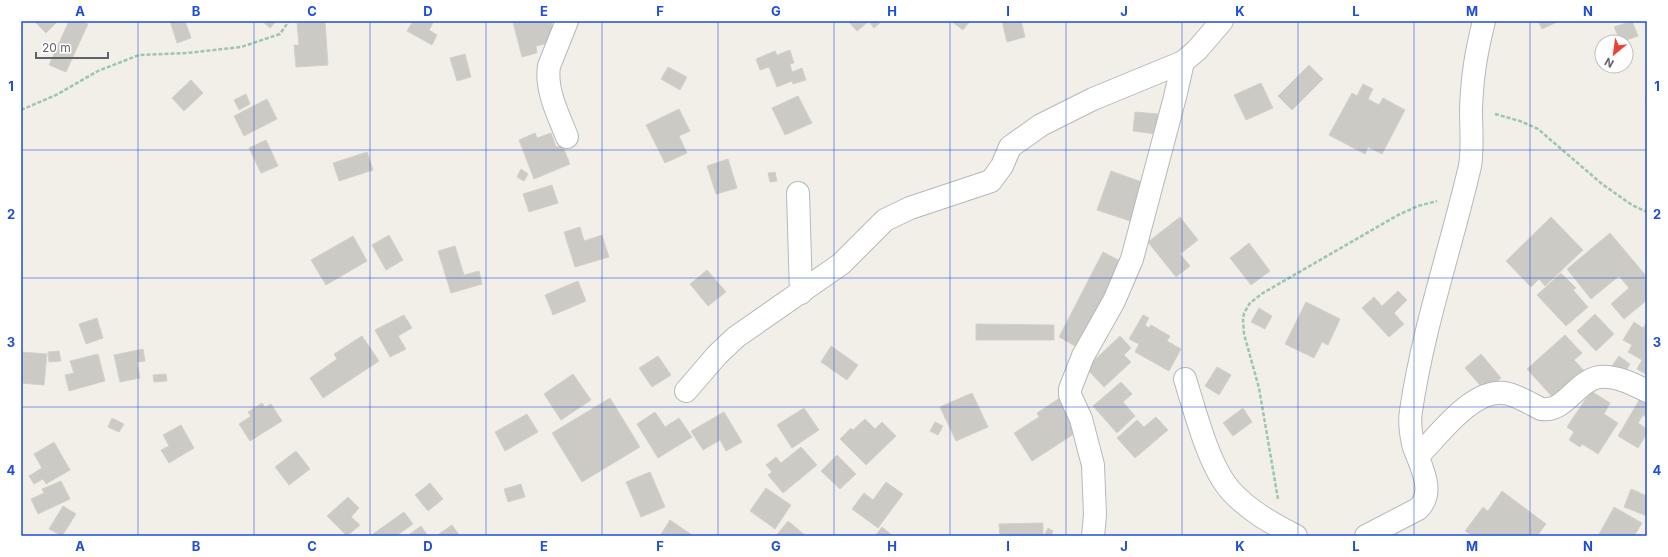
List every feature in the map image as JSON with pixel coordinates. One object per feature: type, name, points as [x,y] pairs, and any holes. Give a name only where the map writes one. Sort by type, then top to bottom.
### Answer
[{"type":"street","points":[[567,21],[549,66],[548,74],[553,100],[567,137]]},
{"type":"street","points":[[686,391],[717,355],[736,337],[841,264],[890,216],[991,181],[1002,166],[1010,147],[1041,126],[1093,99],[1182,62],[1197,50],[1222,21]]},
{"type":"street","points":[[1366,536],[1406,516],[1422,504],[1427,487],[1414,445],[1410,424],[1410,414],[1435,297],[1463,196],[1472,153],[1471,110],[1473,68],[1484,21]]},
{"type":"street","points":[[1093,536],[1095,515],[1093,465],[1089,444],[1081,419],[1070,395],[1070,389],[1081,361],[1114,301],[1132,259],[1171,111],[1182,62]]},
{"type":"street","points":[[798,193],[801,293]]},
{"type":"street","points":[[1418,456],[1464,408],[1476,400],[1491,394],[1507,394],[1546,410],[1556,407],[1589,381],[1600,377],[1617,379],[1634,384],[1647,391]]},
{"type":"street","points":[[1185,379],[1210,454],[1230,490],[1253,510],[1291,533]]},
{"type":"path","points":[[21,110],[56,95],[98,71],[139,55],[241,47],[280,34],[289,21]]},
{"type":"path","points":[[1471,110],[1520,121],[1538,129],[1602,184],[1632,205],[1647,212]]},
{"type":"path","points":[[1291,533],[1275,483],[1259,388],[1244,334],[1243,320],[1247,307],[1263,293],[1398,215],[1432,202],[1463,196]]},
{"type":"building","points":[[34,21],[58,21],[46,33]]},
{"type":"building","points":[[69,21],[83,21],[88,24],[66,72],[49,65]]},
{"type":"building","points":[[170,21],[185,21],[191,38],[177,43]]},
{"type":"building","points":[[262,21],[276,21],[270,28]]},
{"type":"building","points":[[413,21],[434,21],[429,30],[437,35],[432,45],[407,31]]},
{"type":"building","points":[[551,21],[556,41],[536,46],[537,53],[522,57],[513,22]]},
{"type":"building","points":[[848,21],[869,21],[857,31]]},
{"type":"building","points":[[869,21],[882,21],[874,28]]},
{"type":"building","points":[[951,21],[970,21],[963,30]]},
{"type":"building","points":[[1002,21],[1021,21],[1025,37],[1007,42]]},
{"type":"building","points":[[1538,21],[1559,21],[1542,29]]},
{"type":"building","points":[[1632,21],[1638,36],[1634,37],[1634,34],[1617,34],[1614,27]]},
{"type":"building","points":[[325,22],[328,65],[296,67],[294,45],[299,45],[297,23]]},
{"type":"building","points":[[790,50],[794,63],[790,64],[792,72],[802,68],[806,80],[793,84],[792,81],[777,87],[769,67],[760,70],[756,59],[775,51],[777,55]]},
{"type":"building","points":[[465,54],[471,77],[457,81],[450,58]]},
{"type":"building","points":[[1309,65],[1323,79],[1292,110],[1278,96]]},
{"type":"building","points":[[668,67],[687,77],[680,90],[661,79]]},
{"type":"building","points":[[191,80],[203,93],[184,111],[172,98]]},
{"type":"building","points":[[1261,83],[1273,108],[1246,120],[1234,95]]},
{"type":"building","points":[[1363,84],[1373,89],[1368,99],[1379,105],[1383,98],[1405,110],[1382,154],[1368,147],[1365,154],[1329,135],[1352,93],[1357,96]]},
{"type":"building","points":[[246,94],[250,104],[239,110],[234,100]]},
{"type":"building","points":[[798,96],[812,123],[785,135],[772,108]]},
{"type":"building","points":[[267,99],[277,119],[244,136],[234,116]]},
{"type":"building","points":[[679,109],[690,131],[679,136],[687,153],[665,163],[646,125]]},
{"type":"building","points":[[1135,112],[1158,114],[1156,134],[1133,131]]},
{"type":"building","points":[[535,133],[537,138],[551,133],[556,147],[562,145],[570,164],[534,179],[519,140]]},
{"type":"building","points":[[266,140],[278,166],[261,173],[249,148]]},
{"type":"building","points":[[367,152],[373,170],[339,181],[333,163]]},
{"type":"building","points":[[728,159],[737,188],[716,194],[707,166]]},
{"type":"building","points":[[521,169],[528,174],[524,181],[517,177]]},
{"type":"building","points":[[1111,171],[1150,185],[1136,223],[1097,210]]},
{"type":"building","points":[[775,172],[777,181],[770,182],[768,173]]},
{"type":"building","points":[[552,185],[558,203],[529,212],[523,194]]},
{"type":"building","points":[[1180,217],[1198,240],[1180,254],[1190,266],[1176,277],[1148,242]]},
{"type":"building","points":[[1551,217],[1583,250],[1545,286],[1539,279],[1531,287],[1506,261]]},
{"type":"building","points":[[580,227],[584,241],[602,235],[609,257],[575,267],[564,232]]},
{"type":"building","points":[[1610,233],[1647,277],[1647,300],[1624,319],[1611,304],[1629,288],[1619,276],[1591,299],[1567,269]]},
{"type":"building","points":[[389,235],[403,260],[386,270],[372,245]]},
{"type":"building","points":[[353,236],[367,261],[326,285],[311,260]]},
{"type":"building","points":[[1249,243],[1270,271],[1251,285],[1230,258]]},
{"type":"building","points":[[455,246],[464,275],[479,271],[482,284],[451,293],[438,251]]},
{"type":"building","points":[[1103,252],[1122,262],[1077,347],[1059,337]]},
{"type":"building","points":[[707,270],[726,292],[708,306],[690,284]]},
{"type":"building","points":[[1561,273],[1576,288],[1573,290],[1588,307],[1566,326],[1537,295]]},
{"type":"building","points":[[578,281],[586,301],[553,315],[545,295]]},
{"type":"building","points":[[1398,291],[1407,300],[1394,313],[1404,324],[1389,337],[1362,308],[1374,297],[1382,306]]},
{"type":"building","points":[[1306,302],[1340,319],[1328,345],[1322,342],[1314,358],[1285,344]]},
{"type":"building","points":[[1259,308],[1272,316],[1265,329],[1251,322]]},
{"type":"building","points":[[1595,314],[1614,334],[1596,351],[1577,331]]},
{"type":"building","points":[[404,315],[412,328],[398,336],[406,349],[390,357],[375,330]]},
{"type":"building","points":[[1143,315],[1149,318],[1145,325],[1149,328],[1151,325],[1170,336],[1167,341],[1181,349],[1169,371],[1135,352],[1139,344],[1129,339]]},
{"type":"building","points":[[97,318],[103,338],[86,344],[79,324]]},
{"type":"building","points":[[1634,322],[1643,328],[1647,322],[1647,375],[1637,369],[1642,360],[1628,352],[1632,345],[1623,340]]},
{"type":"building","points":[[976,324],[1054,325],[1054,340],[976,340]]},
{"type":"building","points":[[1565,335],[1582,353],[1574,360],[1588,375],[1557,402],[1527,369]]},
{"type":"building","points":[[362,336],[379,361],[323,398],[310,378],[337,359],[334,354]]},
{"type":"building","points":[[1120,336],[1131,348],[1124,355],[1131,362],[1104,387],[1086,368]]},
{"type":"building","points":[[831,346],[858,365],[847,380],[821,362]]},
{"type":"building","points":[[143,349],[145,361],[137,362],[140,378],[120,382],[114,355]]},
{"type":"building","points":[[59,351],[61,361],[49,362],[48,352]]},
{"type":"building","points":[[21,352],[47,354],[44,385],[21,383]]},
{"type":"building","points":[[98,354],[105,381],[69,391],[65,375],[74,373],[70,361]]},
{"type":"building","points":[[1481,354],[1501,378],[1486,392],[1465,368]]},
{"type":"building","points":[[658,356],[671,375],[652,387],[639,368]]},
{"type":"building","points":[[1619,356],[1630,364],[1623,375],[1611,367]]},
{"type":"building","points":[[1217,367],[1231,375],[1219,395],[1205,386]]},
{"type":"building","points":[[166,374],[167,381],[154,382],[153,375]]},
{"type":"building","points":[[573,374],[591,400],[561,420],[544,394]]},
{"type":"building","points":[[1121,382],[1132,394],[1123,402],[1135,416],[1117,433],[1093,406]]},
{"type":"building","points":[[1591,391],[1610,403],[1604,414],[1618,423],[1598,454],[1582,444],[1580,447],[1569,440],[1574,432],[1567,427]]},
{"type":"building","points":[[972,393],[988,427],[956,441],[940,407]]},
{"type":"building","points":[[1641,397],[1647,401],[1647,417],[1643,415],[1638,423],[1647,429],[1647,433],[1638,448],[1618,436]]},
{"type":"building","points":[[610,398],[640,447],[582,482],[552,433]]},
{"type":"building","points":[[1060,398],[1080,430],[1032,461],[1014,433],[1039,417],[1037,413]]},
{"type":"building","points":[[262,403],[265,407],[271,404],[282,421],[250,441],[239,424],[251,416],[248,412]]},
{"type":"building","points":[[804,408],[819,430],[792,448],[777,425]]},
{"type":"building","points":[[1243,408],[1252,422],[1233,436],[1223,423]]},
{"type":"building","points":[[655,412],[665,427],[679,418],[692,437],[658,458],[637,424]]},
{"type":"building","points":[[724,412],[742,442],[726,451],[720,440],[703,450],[691,431]]},
{"type":"building","points":[[527,414],[538,432],[505,451],[495,432]]},
{"type":"building","points":[[1156,417],[1168,430],[1135,458],[1117,438],[1137,420],[1144,427]]},
{"type":"building","points":[[112,418],[124,424],[119,432],[108,427]]},
{"type":"building","points":[[865,419],[875,429],[882,422],[896,436],[866,465],[840,439],[851,428],[853,430]]},
{"type":"building","points":[[935,422],[943,426],[938,435],[930,431]]},
{"type":"building","points":[[181,425],[194,448],[169,463],[161,450],[169,446],[163,435]]},
{"type":"building","points":[[54,442],[70,470],[46,484],[43,479],[34,484],[29,476],[42,468],[34,454]]},
{"type":"building","points":[[801,447],[817,465],[783,493],[768,475],[772,472],[766,465],[776,457],[781,463]]},
{"type":"building","points":[[296,451],[310,469],[289,485],[275,467]]},
{"type":"building","points":[[837,455],[856,474],[840,489],[821,471]]},
{"type":"building","points":[[650,472],[665,507],[641,517],[626,482]]},
{"type":"building","points":[[61,481],[70,499],[38,514],[31,499],[44,493],[42,489]]},
{"type":"building","points":[[886,482],[903,494],[878,528],[852,509],[864,493],[873,500]]},
{"type":"building","points":[[430,483],[443,499],[428,511],[415,495]]},
{"type":"building","points":[[521,484],[525,497],[508,502],[504,489]]},
{"type":"building","points":[[766,488],[791,505],[775,529],[750,511]]},
{"type":"building","points":[[1631,489],[1647,496],[1647,516],[1624,507]]},
{"type":"building","points":[[1502,491],[1546,524],[1537,536],[1473,536],[1465,531],[1483,507],[1488,511]]},
{"type":"building","points":[[348,497],[359,508],[351,517],[360,525],[347,536],[327,516]]},
{"type":"building","points":[[63,506],[76,514],[62,536],[49,529]]},
{"type":"building","points":[[1614,507],[1642,523],[1634,536],[1598,536]]},
{"type":"building","points":[[404,512],[413,524],[396,536],[370,536]]},
{"type":"building","points":[[670,520],[692,535],[660,536]]},
{"type":"building","points":[[788,521],[806,536],[776,536]]},
{"type":"building","points":[[1043,523],[1043,536],[1000,536],[999,524]]},
{"type":"building","points":[[452,525],[460,536],[441,536],[439,534]]},
{"type":"building","points":[[421,526],[428,536],[407,536]]},
{"type":"building","points":[[882,527],[893,536],[875,536]]},
{"type":"building","points":[[1048,528],[1053,531],[1051,536],[1044,536]]}]
